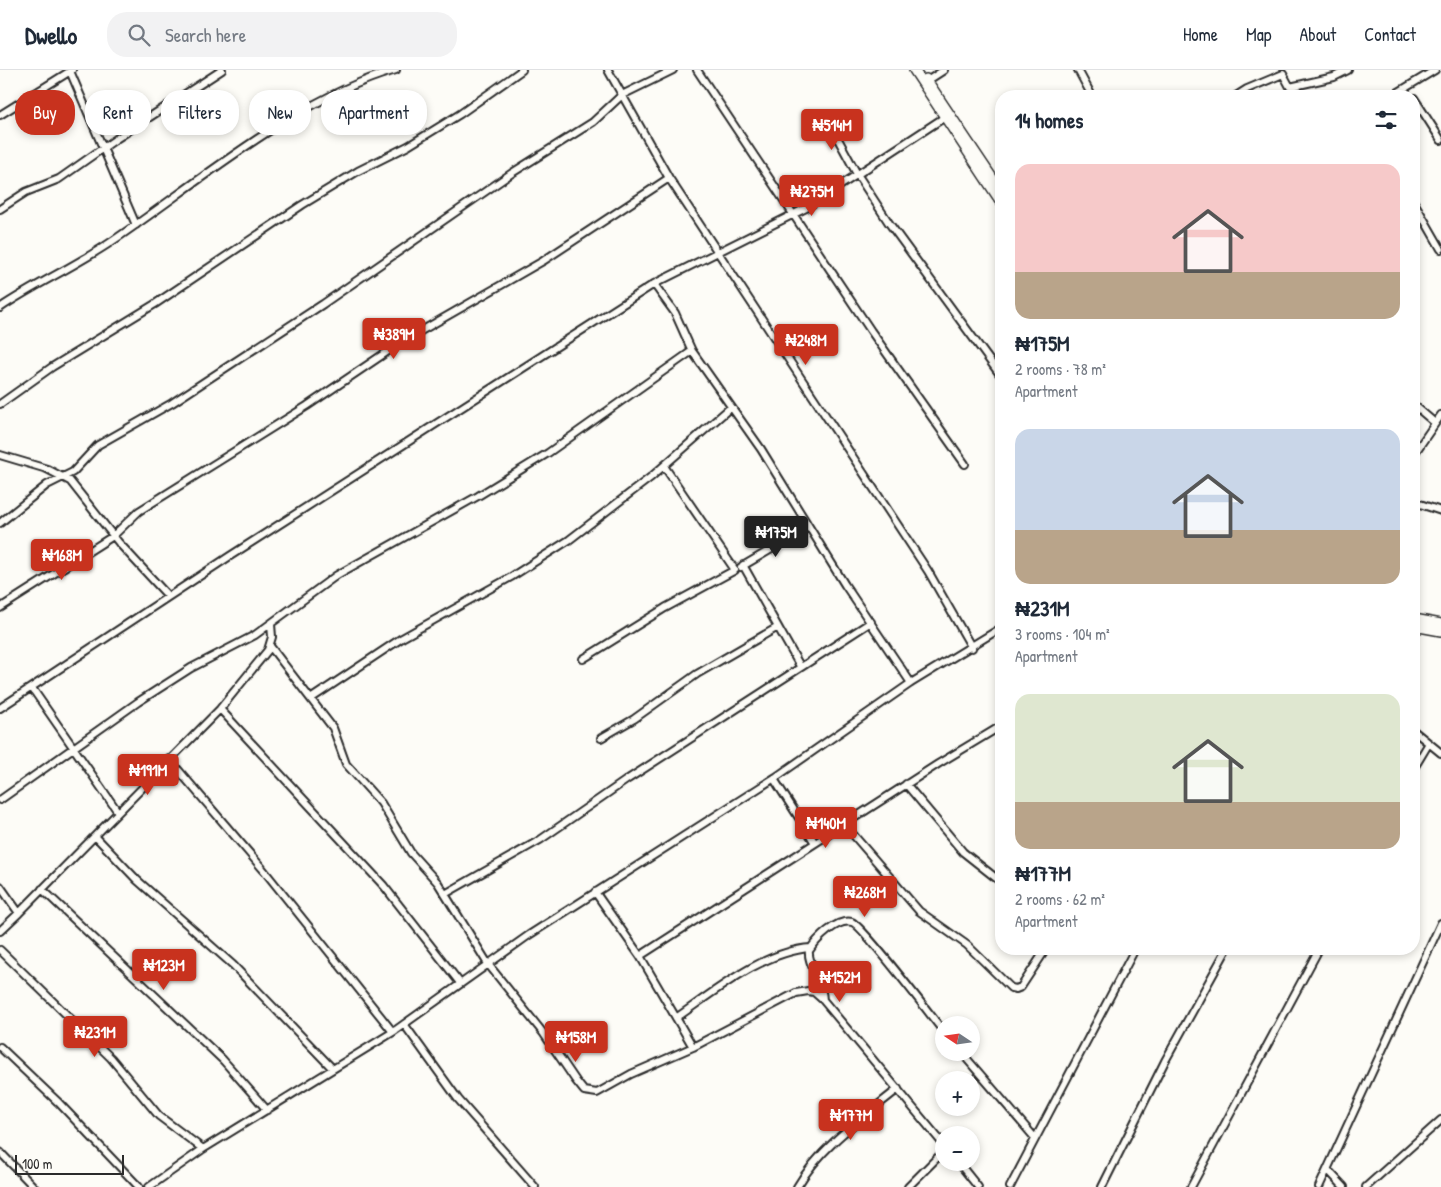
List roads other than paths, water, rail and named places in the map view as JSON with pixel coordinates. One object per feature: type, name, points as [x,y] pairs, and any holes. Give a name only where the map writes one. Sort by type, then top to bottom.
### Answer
[{"type":"main road","points":[[914,70],[924,80],[995,193]]},
{"type":"main road","points":[[921,70],[924,80]]},
{"type":"main road","points":[[946,116],[995,183]]},
{"type":"main road","points":[[1420,620],[1441,624]]},
{"type":"main road","points":[[1420,627],[1441,631]]},
{"type":"street","points":[[0,209],[26,192],[59,179],[104,147],[222,70]]},
{"type":"street","points":[[0,308],[80,262],[271,131],[320,102],[378,75],[396,70]]},
{"type":"street","points":[[0,404],[52,367],[155,304],[302,205],[358,171],[431,132],[522,70]]},
{"type":"street","points":[[608,70],[669,178],[928,571],[972,648]]},
{"type":"street","points":[[0,523],[47,485],[73,472],[98,446],[172,403],[291,326],[512,173],[593,122],[622,95],[673,70]]},
{"type":"street","points":[[697,70],[871,331],[965,464]]},
{"type":"street","points":[[924,80],[944,70]]},
{"type":"street","points":[[1078,70],[1089,90]]},
{"type":"street","points":[[1246,90],[1283,74],[1290,87],[1334,77],[1348,70]]},
{"type":"street","points":[[1402,90],[1435,70]]},
{"type":"street","points":[[0,115],[71,71],[136,225]]},
{"type":"street","points":[[1420,108],[1441,140]]},
{"type":"street","points":[[0,708],[168,596],[654,284],[717,251],[795,215],[946,116]]},
{"type":"street","points":[[826,117],[857,174],[889,222],[995,368]]},
{"type":"street","points":[[0,608],[114,536],[139,511],[307,406],[400,343],[543,261],[669,178]]},
{"type":"street","points":[[1420,212],[1441,249]]},
{"type":"street","points":[[654,284],[675,313],[692,350],[760,449],[911,684]]},
{"type":"street","points":[[0,800],[74,746],[166,684],[271,624],[305,596],[337,575],[462,506],[548,453],[692,350]]},
{"type":"street","points":[[312,698],[402,638],[504,581],[569,540],[664,466],[731,407]]},
{"type":"street","points":[[1420,410],[1436,423]]},
{"type":"street","points":[[1420,446],[1441,415]]},
{"type":"street","points":[[0,455],[63,476],[77,488],[114,536],[168,596]]},
{"type":"street","points":[[664,466],[735,570]]},
{"type":"street","points":[[1420,504],[1441,511]]},
{"type":"street","points":[[583,659],[665,608],[809,527]]},
{"type":"street","points":[[743,565],[800,666]]},
{"type":"street","points":[[445,894],[540,840],[628,779],[800,666],[871,622]]},
{"type":"street","points":[[0,931],[220,708],[265,655],[270,646],[271,624]]},
{"type":"street","points":[[601,738],[634,719],[697,674],[778,627]]},
{"type":"street","points":[[149,1187],[203,1150],[332,1068],[393,1032],[460,983],[595,892],[774,778],[911,684],[995,632]]},
{"type":"street","points":[[270,646],[312,698],[337,733],[346,764],[381,803],[407,846],[432,875],[445,894],[488,964],[544,1034],[579,1086],[588,1092],[601,1092],[631,1074],[693,1047],[796,993],[808,990],[814,992],[823,1000],[935,1134]]},
{"type":"street","points":[[32,688],[118,812]]},
{"type":"street","points":[[220,708],[384,886],[460,983]]},
{"type":"street","points":[[640,956],[906,784],[995,730]]},
{"type":"street","points":[[1420,736],[1441,753]]},
{"type":"street","points":[[1420,758],[1429,743]]},
{"type":"street","points":[[169,758],[268,876],[393,1032]]},
{"type":"street","points":[[774,778],[815,843]]},
{"type":"street","points":[[906,784],[964,852],[995,877]]},
{"type":"street","points":[[844,824],[919,911],[967,945],[1011,988],[1016,989],[1021,986],[1042,955]]},
{"type":"street","points":[[95,836],[137,880],[234,965],[332,1068]]},
{"type":"street","points":[[0,886],[19,913]]},
{"type":"street","points":[[42,889],[236,1073],[267,1110]]},
{"type":"street","points":[[595,892],[640,956],[693,1047]]},
{"type":"street","points":[[676,1018],[736,977],[788,952],[811,948],[837,925],[846,922],[855,924],[935,1021]]},
{"type":"street","points":[[1319,1187],[1441,923]]},
{"type":"street","points":[[811,948],[809,960],[821,982],[823,1000]]},
{"type":"street","points":[[0,950],[111,1058],[159,1116],[203,1150]]},
{"type":"street","points":[[1010,1187],[1132,955]]},
{"type":"street","points":[[1102,1187],[1169,1054],[1224,955]]},
{"type":"street","points":[[1191,1187],[1316,955]]},
{"type":"street","points":[[404,1024],[458,1099],[535,1187]]},
{"type":"street","points":[[0,1047],[59,1103],[139,1187]]},
{"type":"street","points":[[969,1061],[1035,1138]]},
{"type":"street","points":[[797,1187],[811,1165],[839,1136],[898,1089]]},
{"type":"street","points":[[1366,1187],[1441,1120]]},
{"type":"street","points":[[0,1152],[34,1187]]},
{"type":"street","points":[[908,1187],[935,1160]]},
{"type":"street","points":[[1328,1170],[1344,1187]]},
{"type":"street","points":[[965,1171],[978,1187]]}]
